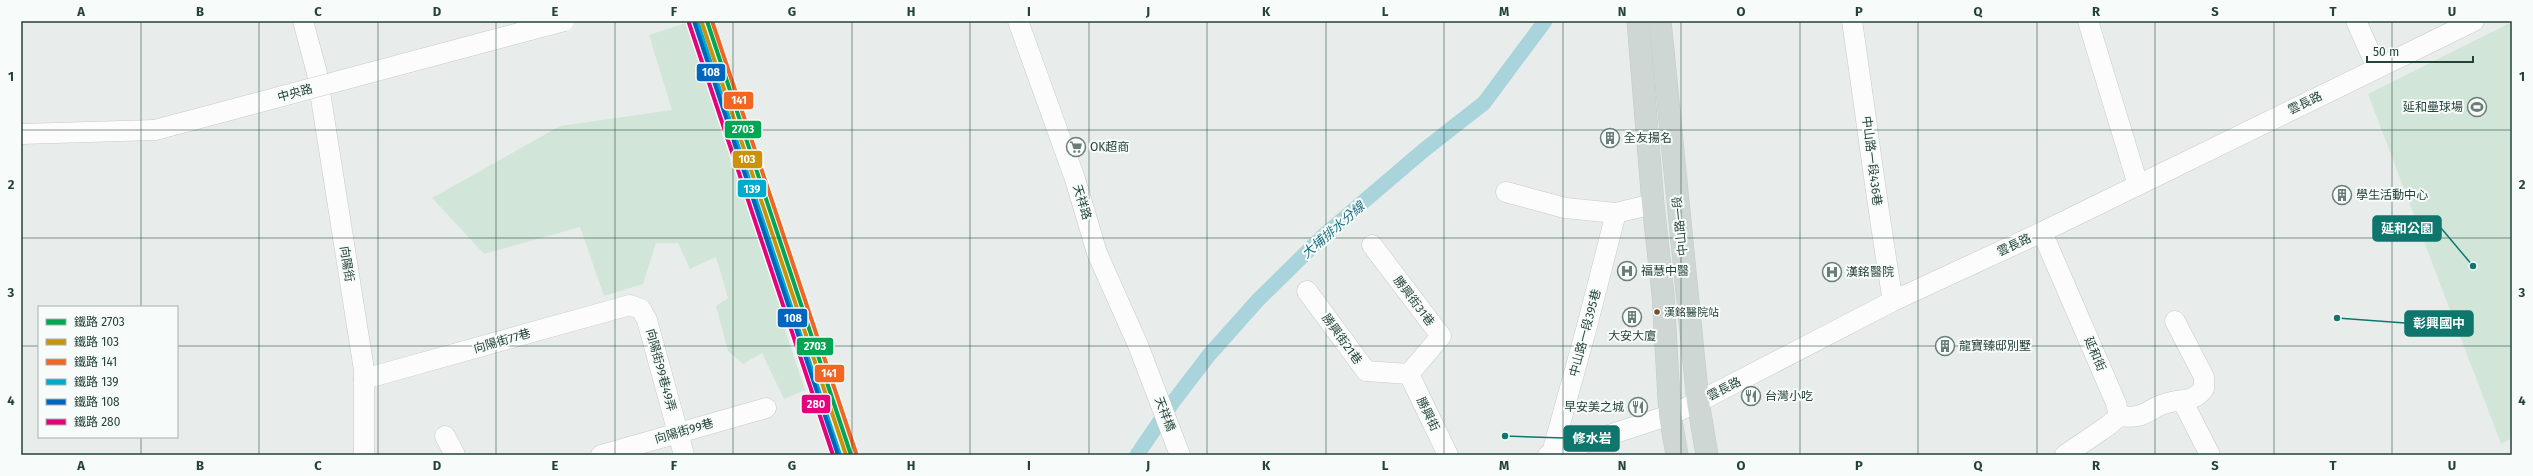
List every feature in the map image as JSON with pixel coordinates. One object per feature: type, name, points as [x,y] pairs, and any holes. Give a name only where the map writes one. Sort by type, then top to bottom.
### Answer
[{"type":"main road","name":"中山路一段","points":[[1638,21],[1652,204],[1663,294],[1670,415],[1677,455]]},
{"type":"main road","name":"中山路一段","points":[[1660,21],[1698,402],[1707,455]]},
{"type":"street","name":"向陽街","points":[[302,21],[317,73],[364,379],[364,455]]},
{"type":"street","name":"中央路","points":[[21,134],[155,130],[564,21]]},
{"type":"street","name":"天祥路","points":[[1018,21],[1075,179],[1097,253],[1152,380]]},
{"type":"street","name":"中山路一段436巷","points":[[1852,21],[1875,172],[1880,223],[1893,301]]},
{"type":"street","points":[[2088,21],[2138,185]]},
{"type":"street","points":[[2356,21],[2377,68]]},
{"type":"street","name":"雲長路","points":[[1550,454],[1670,415],[1698,402],[1893,301],[2042,232],[2474,21]]},
{"type":"street","points":[[1506,192],[1565,208],[1616,212],[1652,204]]},
{"type":"street","name":"中山路一段395巷","points":[[1550,454],[1586,330],[1616,212]]},
{"type":"street","name":"延和街","points":[[2042,232],[2116,403],[2119,416]]},
{"type":"street","name":"勝興街31巷","points":[[1372,245],[1441,336],[1409,374]]},
{"type":"street","name":"勝興街21巷","points":[[1307,291],[1366,371],[1409,374]]},
{"type":"street","name":"向陽街77巷","points":[[364,379],[630,305],[641,309]]},
{"type":"street","name":"向陽街99巷49弄","points":[[641,309],[648,320],[684,455]]},
{"type":"street","points":[[2065,455],[2109,425],[2119,416],[2134,418],[2170,402],[2183,402],[2199,395],[2204,389],[2204,377],[2175,321]]},
{"type":"street","name":"勝興街","points":[[1409,374],[1448,455]]},
{"type":"street","name":"天祥橋","points":[[1152,380],[1179,452]]},
{"type":"street","points":[[2183,402],[2210,455]]},
{"type":"street","name":"向陽街99巷","points":[[601,455],[766,408]]},
{"type":"street","points":[[445,436],[454,455]]},
{"type":"green space","points":[[692,21],[698,21],[795,315],[782,321],[805,390],[784,399],[762,353],[743,364],[728,351],[716,306],[728,298],[716,257],[690,269],[678,243],[656,243],[643,284],[604,296],[580,227],[484,254],[432,198],[560,126],[672,110],[649,35]]},
{"type":"green space","points":[[2512,22],[2512,438],[2501,444],[2368,94]]},
{"type":"waterway","name":"大埔排水分線","points":[[1137,455],[1173,402],[1209,355],[1258,300],[1322,237],[1424,150],[1484,103],[1545,21]]},
{"type":"rail line","name":"108","points":[[694,21],[838,455]]},
{"type":"rail line","name":"2703","points":[[707,21],[851,455]]},
{"type":"rail line","name":"141","points":[[712,21],[856,453]]},
{"type":"rail line","name":"280","points":[[689,23],[833,455]]},
{"type":"rail line","name":"103","points":[[702,23],[846,455]]},
{"type":"rail line","name":"139","points":[[698,24],[840,455]]},
{"type":"place","name":"延和壘球場","points":[[2477,107]]},
{"type":"place","name":"全友揚名","points":[[1610,138]]},
{"type":"place","name":"OK超商","points":[[1076,147]]},
{"type":"place","name":"學生活動中心","points":[[2342,195]]},
{"type":"place","name":"延和公園","points":[[2473,266]]},
{"type":"place","name":"福慧中醫","points":[[1627,271]]},
{"type":"place","name":"漢銘醫院","points":[[1832,272]]},
{"type":"place","name":"漢銘醫院站","points":[[1657,312]]},
{"type":"place","name":"大安大廈","points":[[1632,317]]},
{"type":"place","name":"彰興國中","points":[[2337,318]]},
{"type":"place","name":"龍寶臻邸別墅","points":[[1945,346]]},
{"type":"place","name":"台灣小吃","points":[[1751,396]]},
{"type":"place","name":"早安美之城","points":[[1638,407]]},
{"type":"place","name":"修水岩","points":[[1505,436]]}]
